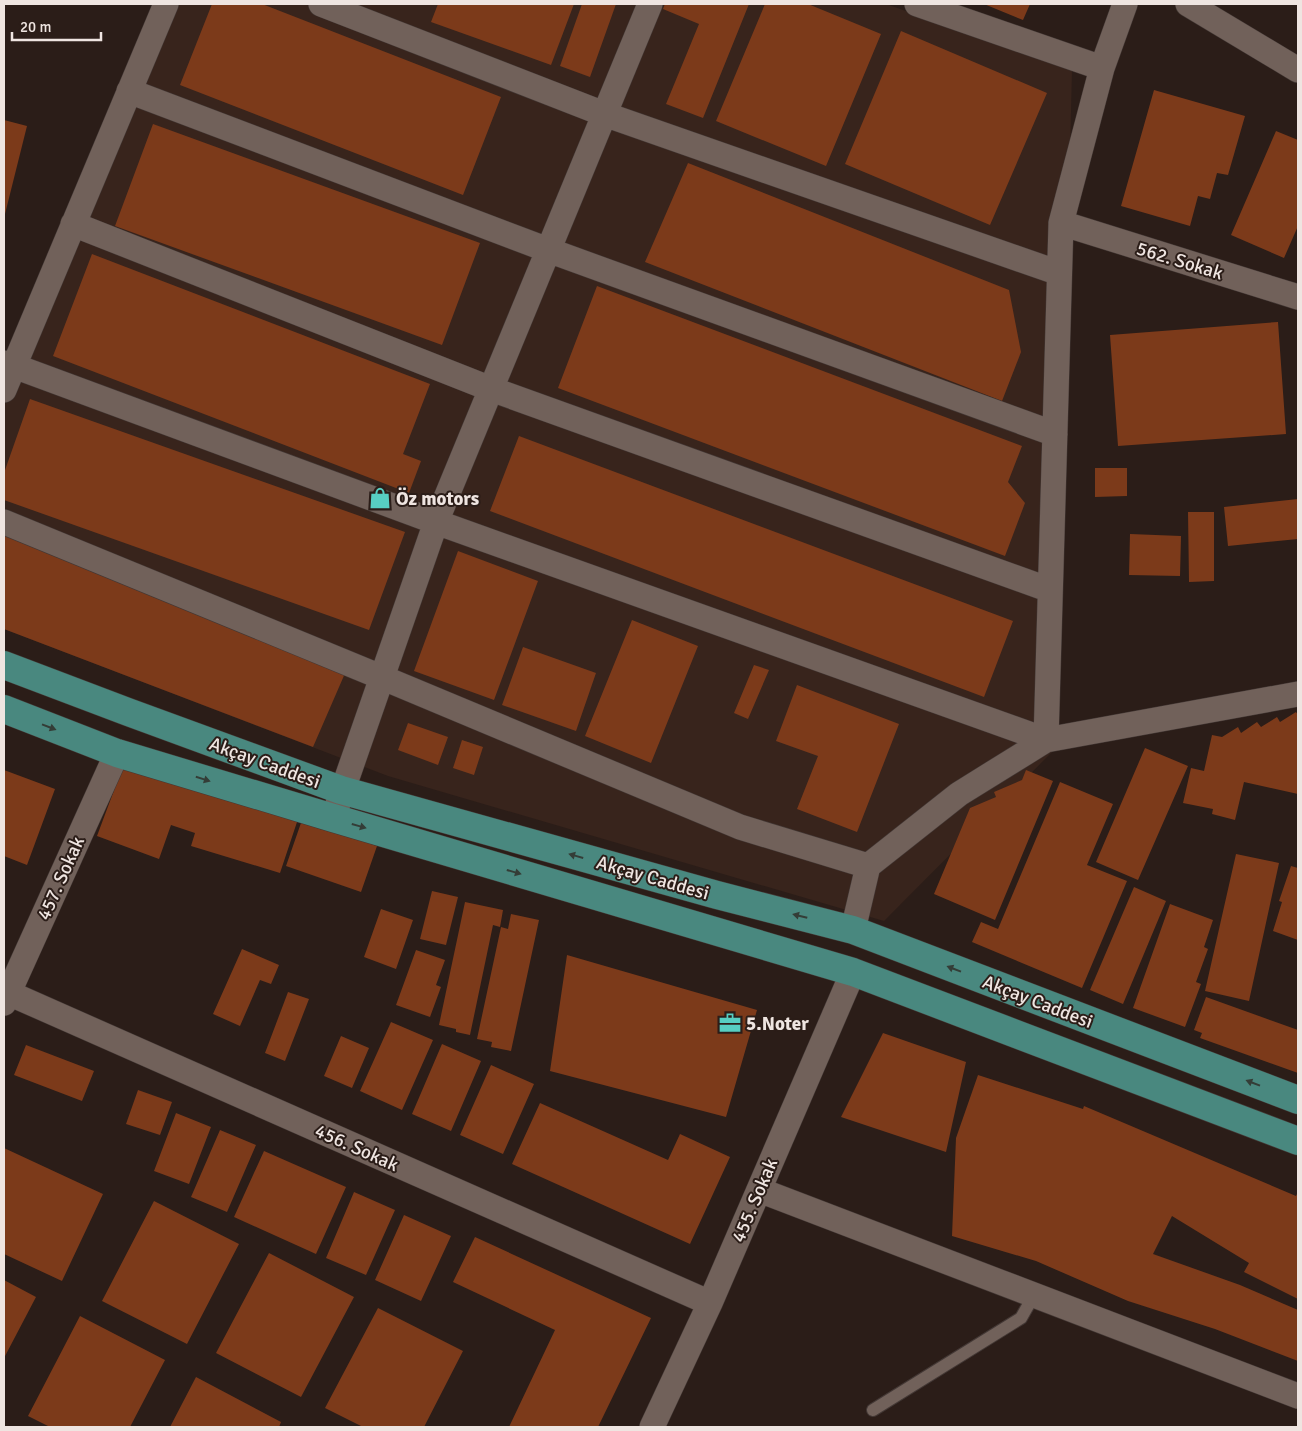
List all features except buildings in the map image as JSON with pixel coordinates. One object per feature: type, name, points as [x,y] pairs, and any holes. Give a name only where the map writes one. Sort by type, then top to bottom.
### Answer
[{"type":"main road","name":"Akçay Caddesi","points":[[4,665],[341,790],[717,895],[854,930],[1298,1100]]},
{"type":"main road","name":"Akçay Caddesi","points":[[4,709],[117,753],[853,972],[1298,1141]]},
{"type":"street","points":[[4,390],[9,365],[74,224],[166,4]]},
{"type":"street","points":[[322,4],[604,114],[1059,274]]},
{"type":"street","points":[[333,818],[341,790],[436,522],[650,4]]},
{"type":"street","points":[[917,4],[1102,68]]},
{"type":"street","points":[[1046,740],[1061,224],[1102,68],[1125,4]]},
{"type":"street","points":[[1188,4],[1298,70]]},
{"type":"street","points":[[129,91],[548,250],[1055,434]]},
{"type":"street","points":[[74,224],[491,389],[1050,590]]},
{"type":"street","name":"562. Sokak","points":[[1061,224],[1298,297]]},
{"type":"street","points":[[9,365],[436,522],[1046,740]]},
{"type":"street","points":[[4,522],[382,676],[740,827],[868,866]]},
{"type":"street","points":[[854,930],[868,866],[959,794],[1046,740],[1298,694]]},
{"type":"street","name":"457. Sokak","points":[[5,995],[117,753]]},
{"type":"street","name":"455. Sokak","points":[[652,1427],[710,1303],[853,972]]},
{"type":"street","name":"456. Sokak","points":[[5,995],[710,1303]]},
{"type":"street","points":[[758,1190],[1298,1396]]},
{"type":"lane","points":[[873,1410],[1021,1318],[1034,1295]]},
{"type":"shaded area","points":[[177,4],[886,4],[1072,70],[1056,748],[884,921],[388,776],[4,629],[4,389]]},
{"type":"place","name":"Öz motors","points":[[380,498]]},
{"type":"place","name":"5.Noter","points":[[730,1023]]}]
